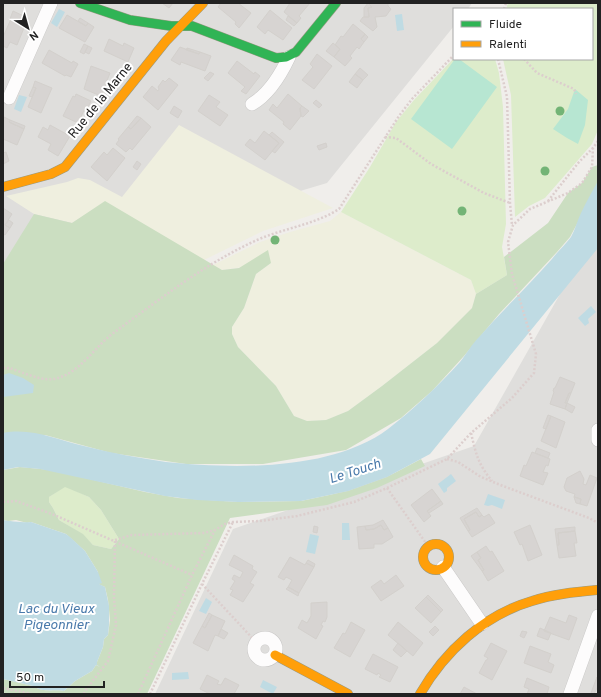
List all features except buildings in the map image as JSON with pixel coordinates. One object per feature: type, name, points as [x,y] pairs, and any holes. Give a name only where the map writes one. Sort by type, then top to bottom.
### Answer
[{"type":"street","points":[[9,98],[51,3]]},
{"type":"street","points":[[80,3],[130,20],[171,26],[192,26],[276,58],[289,57]]},
{"type":"street","name":"Rue de la Marne","points":[[3,187],[51,174],[65,167],[166,41],[203,3]]},
{"type":"street","points":[[252,104],[259,100],[282,72],[289,57],[296,52],[336,3]]},
{"type":"street","points":[[598,430],[598,440]]},
{"type":"street","points":[[436,543],[447,549],[449,558],[443,567],[434,570],[427,567],[424,563],[422,557],[423,552],[428,546],[436,543]]},
{"type":"street","points":[[443,567],[482,624]]},
{"type":"street","points":[[420,694],[428,680],[457,645],[482,624],[504,611],[533,600],[568,592],[598,590]]},
{"type":"street","points":[[570,694],[598,616]]},
{"type":"street","points":[[256,642],[261,638],[270,638],[276,645],[275,655],[348,694]]},
{"type":"path","points":[[3,368],[9,368],[44,379],[57,378],[72,372],[110,336],[188,279],[217,260],[274,232],[328,217],[339,210],[399,116],[412,99],[453,56]]},
{"type":"path","points":[[115,540],[132,535],[204,533],[216,530],[225,524],[233,522],[260,521],[297,516],[354,502],[447,459],[471,433],[512,398],[534,373],[536,354],[512,274],[508,242],[513,225],[510,203],[508,97],[498,60]]},
{"type":"path","points":[[525,60],[537,74],[574,89],[576,94]]},
{"type":"path","points":[[385,137],[396,138],[431,164],[484,193],[510,203]]},
{"type":"path","points":[[513,225],[530,209],[568,193],[582,183],[592,167],[593,148],[598,137]]},
{"type":"path","points":[[548,201],[598,141]]},
{"type":"path","points":[[471,433],[476,454],[482,469],[493,481]]},
{"type":"path","points":[[447,459],[458,462],[482,477],[589,518],[598,523]]},
{"type":"path","points":[[387,488],[428,546]]},
{"type":"path","points":[[3,502],[16,501],[52,514],[115,540],[192,575]]},
{"type":"path","points":[[150,694],[233,522]]},
{"type":"path","points":[[138,694],[192,575],[216,530]]},
{"type":"path","points":[[84,694],[108,661],[116,625],[114,597],[115,540]]},
{"type":"path","points":[[202,584],[256,642]]},
{"type":"path","points":[[3,688],[32,694]]},
{"type":"shaded area","points":[[3,3],[472,3],[469,8],[453,8],[453,27],[327,183],[280,197],[182,142],[3,309]]},
{"type":"shaded area","points":[[598,227],[598,694],[155,694],[233,529],[474,446]]},
{"type":"green space","points":[[508,3],[598,3],[598,130],[592,144],[545,198],[529,206],[515,217],[511,95],[503,60],[593,60],[593,8],[506,8]]},
{"type":"green space","points":[[453,59],[495,60],[499,73],[503,107],[506,224],[502,247],[507,275],[476,294],[471,280],[341,212],[370,167],[396,122],[414,100]]},
{"type":"green space","points":[[454,60],[460,60],[497,87],[452,149],[411,119]]},
{"type":"green space","points":[[575,89],[588,100],[585,125],[578,144],[553,129],[568,109]]},
{"type":"green space","points":[[179,125],[333,208],[263,231],[204,260],[105,202],[72,223],[34,214],[6,196],[67,182],[78,178],[90,180],[122,197]]},
{"type":"green space","points":[[598,165],[598,185],[570,237],[557,252],[499,314],[432,391],[401,418],[346,450],[263,464],[186,464],[111,453],[45,435],[3,435],[3,264],[34,214],[72,223],[105,201],[222,270],[239,268],[268,250],[271,263],[256,274],[244,308],[232,327],[232,334],[238,347],[276,386],[294,416],[307,421],[326,420],[348,411],[437,343],[472,308],[476,294],[507,275],[504,257],[548,223],[568,193],[582,183],[592,167]]},
{"type":"green space","points":[[341,212],[471,280],[476,294],[472,308],[437,343],[382,386],[348,411],[326,420],[307,421],[294,416],[276,386],[238,347],[232,334],[232,327],[244,308],[256,274],[271,263],[222,270],[213,265],[260,242],[330,221]]},
{"type":"green space","points":[[421,459],[425,466],[377,488],[327,505],[230,518],[147,694],[3,694],[3,679],[44,690],[64,691],[75,681],[92,671],[96,665],[100,667],[97,665],[97,662],[103,647],[104,639],[108,635],[110,620],[105,587],[98,584],[98,572],[85,551],[66,534],[31,522],[27,523],[16,520],[3,520],[3,470],[20,467],[51,470],[145,492],[178,498],[238,502],[301,501],[348,491],[387,477]],"holes":[[[65,487],[89,497],[101,510],[119,539],[111,549],[93,545],[83,534],[59,520],[49,502],[49,497]]]},
{"type":"green space","points":[[65,486],[89,497],[101,510],[119,539],[111,549],[93,545],[82,534],[59,520],[49,502],[49,497]]},
{"type":"water","points":[[59,9],[65,12],[57,27],[51,23]]},
{"type":"water","points":[[402,14],[404,30],[397,31],[395,15]]},
{"type":"water","points":[[19,95],[27,97],[21,112],[14,109]]},
{"type":"water","name":"Le Touch","points":[[598,181],[598,248],[430,454],[387,477],[348,491],[301,501],[238,502],[197,500],[165,496],[40,469],[18,467],[3,470],[3,433],[13,432],[44,435],[94,449],[146,459],[222,466],[282,464],[311,460],[339,453],[365,443],[388,429],[434,388],[460,362],[477,339],[552,259],[571,237],[583,209]]},
{"type":"water","points":[[591,306],[596,312],[588,319],[589,323],[585,326],[578,318]]},
{"type":"water","points":[[9,373],[23,378],[34,385],[33,393],[3,397],[3,375]]},
{"type":"water","points":[[451,474],[456,481],[447,488],[447,491],[444,493],[438,484]]},
{"type":"water","points":[[488,494],[505,500],[502,509],[492,505],[484,505]]},
{"type":"water","name":"Lac du Vieux Pigeonnier","points":[[3,520],[31,522],[66,534],[85,551],[98,572],[102,583],[99,584],[105,587],[109,606],[109,625],[108,635],[104,639],[103,647],[97,662],[97,665],[101,667],[96,665],[92,671],[75,681],[64,691],[44,690],[3,679]]},
{"type":"water","points":[[342,523],[349,523],[350,540],[342,540]]},
{"type":"water","points":[[310,534],[319,536],[315,554],[306,552]]},
{"type":"water","points":[[206,598],[212,602],[206,614],[199,611]]},
{"type":"water","points":[[188,672],[189,679],[172,680],[172,673]]},
{"type":"water","points":[[263,680],[277,687],[273,694],[260,687]]},
{"type":"traffic: fast","points":[[80,3],[130,20],[171,26],[192,26],[276,58],[286,57],[296,52],[336,3]]},
{"type":"traffic: slow","points":[[3,187],[51,174],[65,167],[166,41],[203,3]]},
{"type":"traffic: slow","points":[[436,544],[445,548],[449,557],[445,566],[436,570],[427,566],[423,557],[427,548],[436,544]]},
{"type":"traffic: slow","points":[[420,694],[441,663],[454,649],[482,625],[498,615],[514,607],[540,599],[598,590]]},
{"type":"traffic: slow","points":[[275,655],[348,694]]}]
